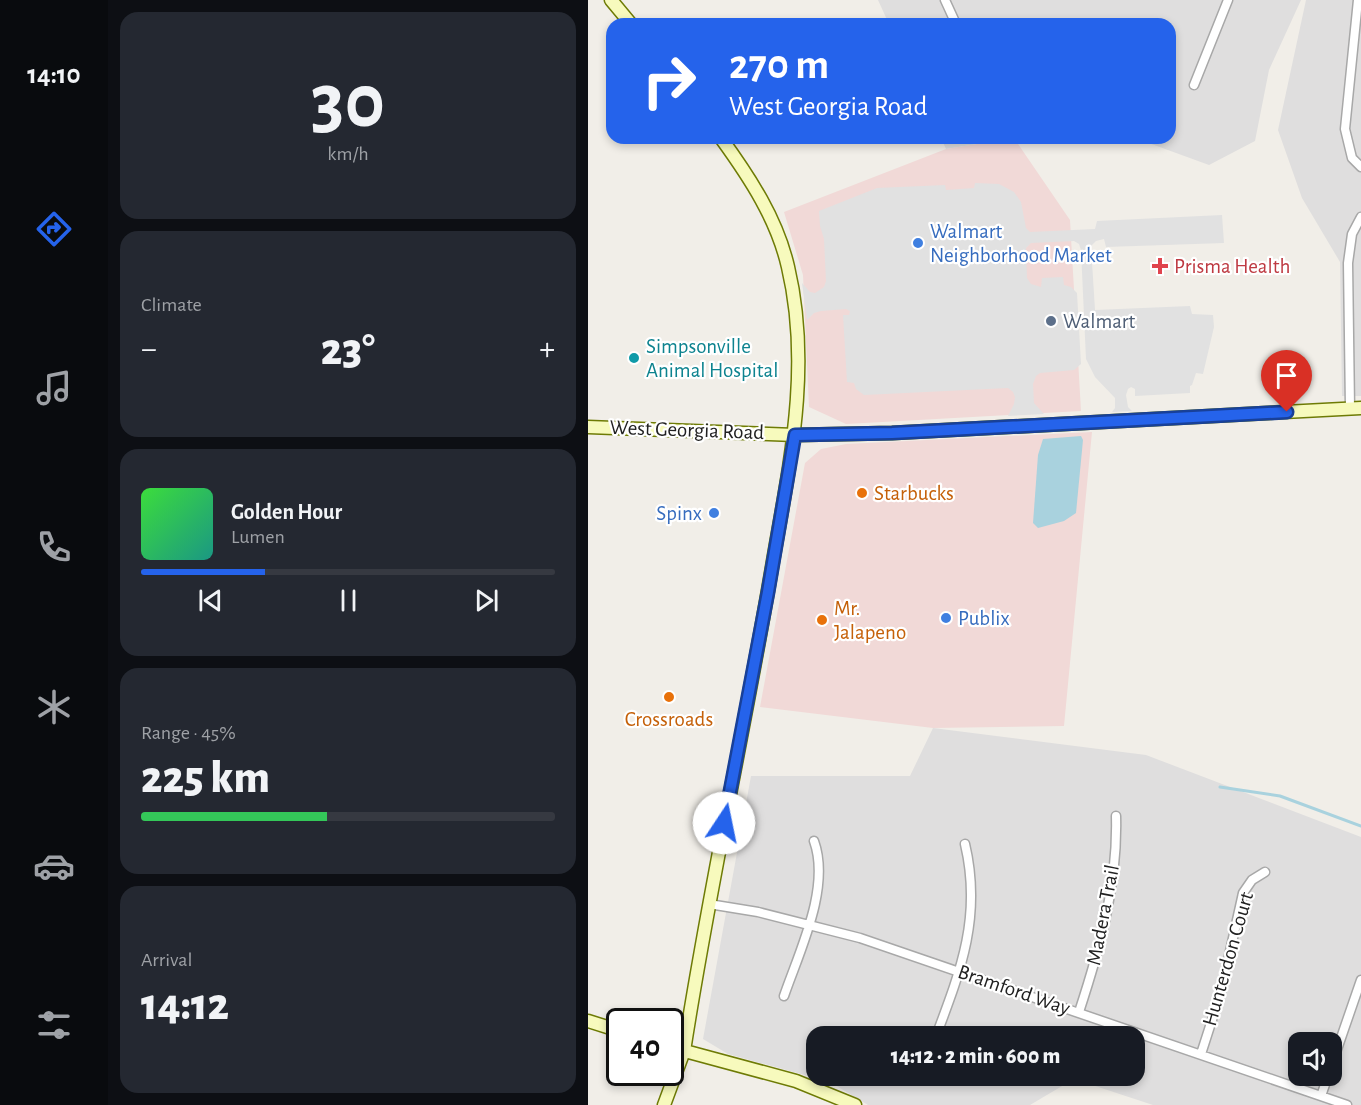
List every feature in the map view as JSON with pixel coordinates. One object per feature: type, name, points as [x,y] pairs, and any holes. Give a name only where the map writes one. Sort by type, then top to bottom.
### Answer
[{"type":"street","points":[[611,0],[626,18]]},
{"type":"street","points":[[945,0],[953,18]]},
{"type":"street","points":[[1194,85],[1228,0]]},
{"type":"street","points":[[1358,0],[1345,129],[1352,158],[1361,166]]},
{"type":"street","points":[[725,144],[749,177],[780,238],[794,301],[799,396],[795,435],[768,592],[684,1051],[796,1081],[855,1105]]},
{"type":"street","points":[[1356,408],[1348,263],[1352,234],[1361,217]]},
{"type":"street","name":"West Georgia Road","points":[[588,427],[795,435],[892,433],[1356,408]]},
{"type":"street","name":"Madera Trail","points":[[1079,1012],[1097,958],[1107,916],[1114,872],[1116,816]]},
{"type":"street","points":[[784,996],[809,924],[816,894],[818,861],[814,842]]},
{"type":"street","points":[[940,1026],[959,972],[970,927],[973,900],[970,864],[965,844]]},
{"type":"street","name":"Hunterdon Court","points":[[1201,1054],[1221,992],[1243,893],[1252,880],[1265,872]]},
{"type":"street","name":"Bramford Way","points":[[710,904],[809,924],[882,945],[1347,1105]]},
{"type":"street","points":[[1342,1035],[1361,980]]},
{"type":"street","points":[[588,1021],[606,1027]]},
{"type":"street","points":[[664,1105],[671,1086]]},
{"type":"street","points":[[1321,1096],[1324,1086]]},
{"type":"shaded area","points":[[878,0],[1301,0],[1269,70],[1255,141],[1209,165],[1151,144],[1176,144],[1176,18],[886,18]]},
{"type":"shaded area","points":[[1306,0],[1361,0],[1361,396],[1342,396],[1340,262],[1302,198],[1278,130]]},
{"type":"shaded area","points":[[944,144],[977,144],[946,149]]},
{"type":"shaded area","points":[[977,144],[1018,144],[1070,220],[1081,411],[846,424],[809,407],[803,275],[784,212],[946,149]]},
{"type":"shaded area","points":[[975,183],[999,184],[1014,192],[1021,202],[1026,228],[1030,232],[1095,229],[1097,221],[1222,215],[1224,243],[1106,247],[1104,239],[1096,241],[1091,246],[1095,310],[1190,306],[1192,314],[1213,315],[1214,327],[1203,374],[1196,373],[1190,386],[1190,393],[1135,396],[1135,389],[1131,387],[1126,395],[1128,407],[1132,411],[1112,412],[1115,408],[1115,398],[1095,377],[1086,359],[1081,250],[1079,244],[1074,241],[1031,243],[1026,248],[1027,278],[1031,284],[1041,287],[1042,278],[1063,277],[1064,285],[1071,287],[1077,293],[1081,364],[1074,370],[1040,373],[1036,376],[1033,384],[1034,403],[1044,414],[1008,416],[1015,397],[1008,388],[864,395],[856,389],[854,383],[847,382],[843,315],[849,315],[850,311],[846,309],[821,311],[814,313],[807,320],[802,283],[810,292],[815,293],[824,287],[826,281],[824,239],[819,211],[877,188],[945,185],[946,190],[974,188]]},
{"type":"shaded area","points":[[1092,432],[1064,726],[933,728],[760,707],[805,463],[821,449],[846,444]]},
{"type":"shaded area","points":[[933,728],[1146,755],[1361,837],[1361,1105],[1153,1105],[1095,1086],[1145,1086],[1145,1026],[806,1026],[806,1075],[728,1054],[703,1039],[751,776],[910,776]]},
{"type":"shaded area","points":[[837,1086],[1062,1086],[1030,1105],[868,1105]]},
{"type":"water","points":[[1081,436],[1083,440],[1076,513],[1064,521],[1038,528],[1033,523],[1038,455],[1043,439]]},
{"type":"waterway","points":[[1220,787],[1280,796],[1361,826]]},
{"type":"place","name":"Walmart Neighborhood Market","points":[[918,243]]},
{"type":"place","name":"Prisma Health","points":[[1160,266]]},
{"type":"place","name":"Walmart","points":[[1051,321]]},
{"type":"place","name":"Simpsonville Animal Hospital","points":[[634,358]]},
{"type":"place","name":"Starbucks","points":[[862,493]]},
{"type":"place","name":"Spinx","points":[[714,513]]},
{"type":"place","name":"Publix","points":[[946,618]]},
{"type":"place","name":"Mr. Jalapeno","points":[[822,620]]},
{"type":"place","name":"Crossroads","points":[[669,697]]},
{"type":"route","points":[[724,823],[752,680],[795,435],[892,433],[1287,412]]}]
